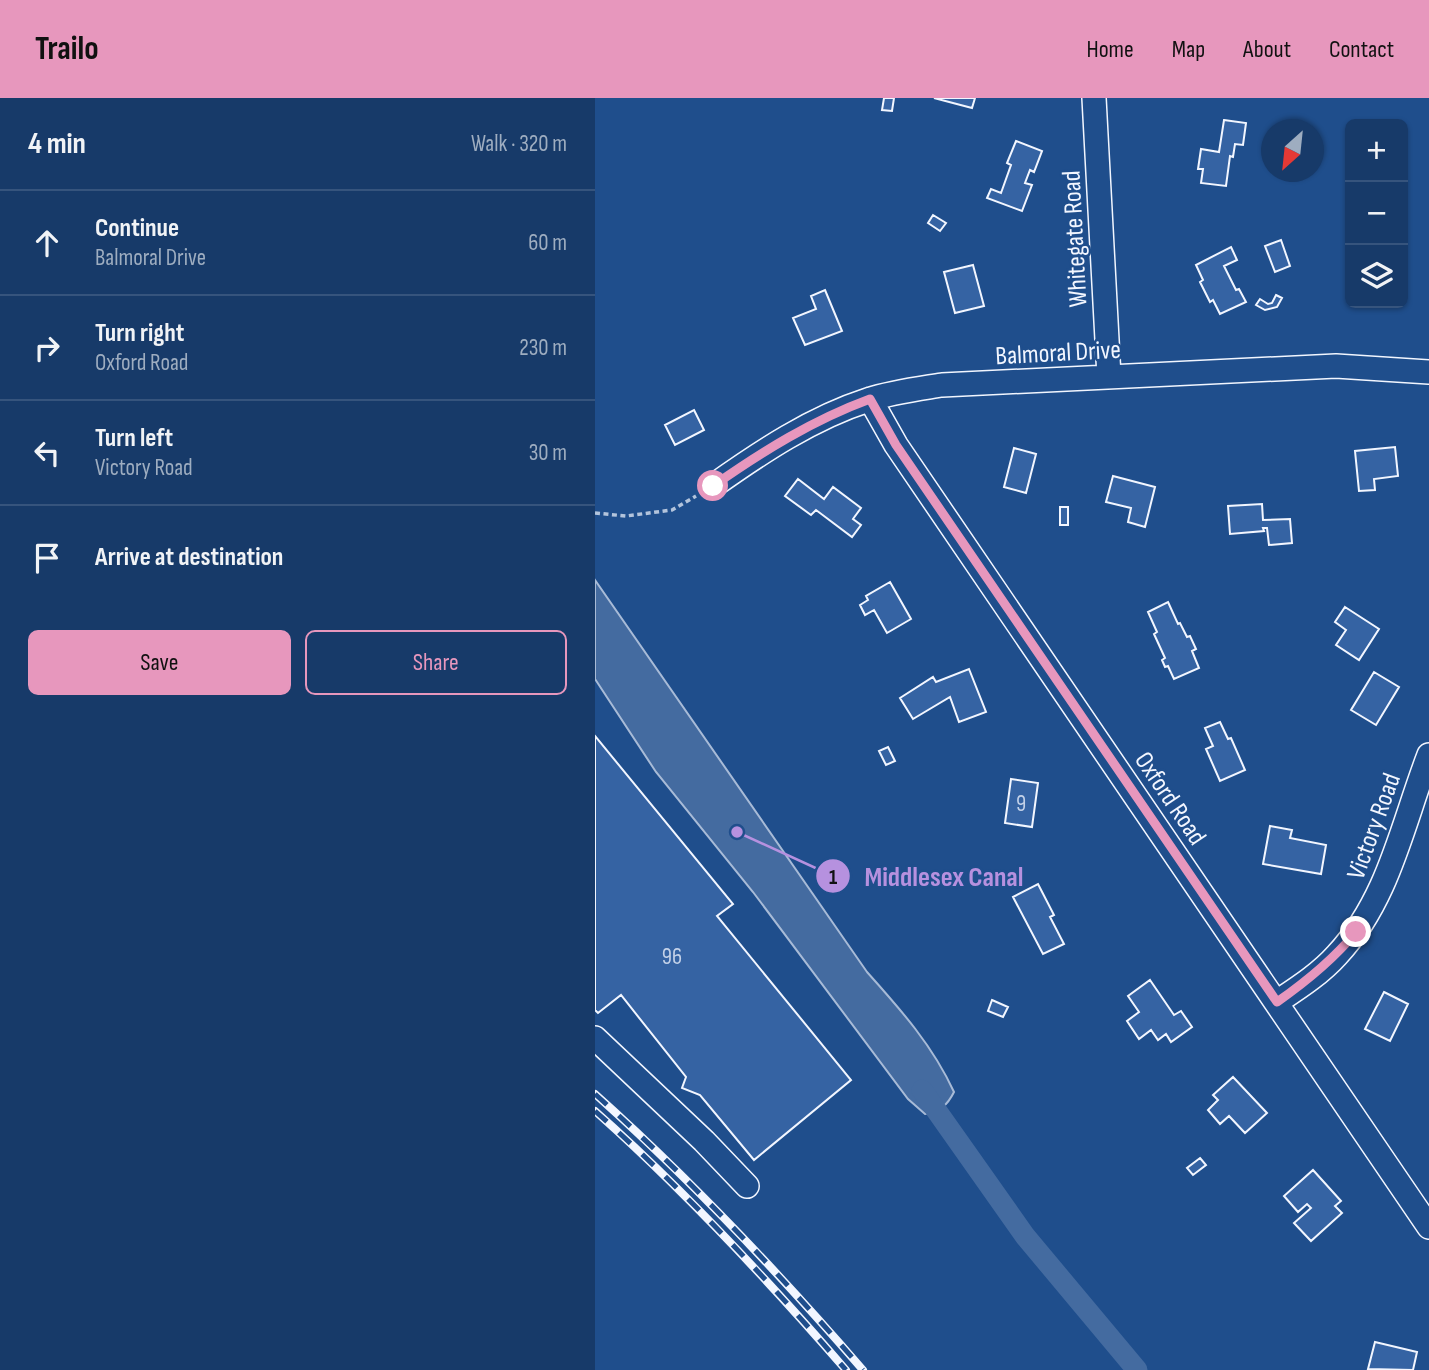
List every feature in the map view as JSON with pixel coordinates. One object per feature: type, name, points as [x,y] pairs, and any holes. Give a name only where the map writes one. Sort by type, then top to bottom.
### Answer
[{"type":"street","name":"Whitegate Road","points":[[1094,98],[1109,377]]},
{"type":"street","name":"Balmoral Drive","points":[[713,486],[804,428],[836,412],[870,399],[942,385],[1336,366],[1429,372]]},
{"type":"street","name":"Oxford Road","points":[[870,399],[896,445],[1429,1227]]},
{"type":"street","name":"Victory Road","points":[[1277,1002],[1314,976],[1336,956],[1373,905],[1391,867],[1429,755]]},
{"type":"street","points":[[595,1038],[704,1141],[747,1186]]},
{"type":"path","points":[[595,513],[626,516],[672,509],[713,486]]},
{"type":"water","points":[[595,580],[867,972],[926,1044],[954,1092],[943,1107],[925,1114],[908,1099],[753,892],[656,772],[595,679]]},
{"type":"building","points":[[884,98],[894,98],[892,111],[882,110]]},
{"type":"building","points":[[934,98],[975,98],[972,108]]},
{"type":"building","points":[[1224,120],[1246,123],[1243,145],[1235,144],[1233,157],[1230,156],[1226,186],[1201,183],[1203,169],[1198,169],[1201,149],[1219,152]]},
{"type":"building","points":[[1016,141],[1042,151],[1034,172],[1030,170],[1025,183],[1032,185],[1022,211],[987,198],[991,189],[1001,193],[1011,165],[1007,163]]},
{"type":"building","points":[[933,215],[946,223],[940,231],[928,223]]},
{"type":"building","points":[[1281,240],[1290,266],[1275,272],[1265,246]]},
{"type":"building","points":[[1231,247],[1237,260],[1224,266],[1236,290],[1239,289],[1246,302],[1220,314],[1213,300],[1210,302],[1200,282],[1203,280],[1196,265]]},
{"type":"building","points":[[973,265],[984,306],[955,313],[944,272]]},
{"type":"building","points":[[825,290],[842,331],[805,345],[793,318],[816,309],[811,296]]},
{"type":"building","points":[[1276,295],[1282,298],[1277,307],[1265,310],[1256,305],[1260,299],[1268,304],[1272,303]]},
{"type":"building","points":[[694,410],[704,430],[675,445],[665,425]]},
{"type":"building","points":[[1395,447],[1398,476],[1374,479],[1375,490],[1359,491],[1355,451]]},
{"type":"building","points":[[1014,448],[1036,454],[1026,493],[1004,487]]},
{"type":"building","points":[[1113,476],[1155,487],[1145,527],[1128,522],[1131,508],[1106,502]]},
{"type":"building","points":[[798,479],[824,499],[833,487],[861,508],[853,519],[861,525],[852,537],[816,510],[811,515],[785,496]]},
{"type":"building","points":[[1262,504],[1263,520],[1290,519],[1292,543],[1269,545],[1267,528],[1263,528],[1264,531],[1230,534],[1228,506]]},
{"type":"building","points":[[1060,507],[1068,507],[1068,525],[1060,525]]},
{"type":"building","points":[[890,582],[911,619],[887,633],[874,610],[865,615],[860,605],[868,600],[866,596]]},
{"type":"building","points":[[1168,602],[1178,624],[1180,623],[1187,637],[1190,636],[1196,649],[1192,651],[1199,668],[1174,679],[1162,660],[1165,658],[1148,612]]},
{"type":"building","points":[[1345,607],[1379,629],[1359,660],[1336,645],[1346,630],[1335,622]]},
{"type":"building","points":[[969,669],[986,712],[959,722],[950,697],[913,719],[900,698],[933,677],[936,682]]},
{"type":"building","points":[[1374,672],[1399,687],[1376,725],[1351,710]]},
{"type":"building","points":[[1220,722],[1228,739],[1231,738],[1245,770],[1220,781],[1206,749],[1213,746],[1205,728]]},
{"type":"building","points":[[595,736],[733,904],[717,916],[851,1080],[754,1160],[700,1095],[682,1088],[686,1077],[621,995],[598,1013],[595,1010]]},
{"type":"building","points":[[888,747],[895,761],[886,765],[879,751]]},
{"type":"building","points":[[1011,779],[1038,783],[1032,827],[1005,823]]},
{"type":"building","points":[[1270,826],[1292,830],[1290,838],[1326,845],[1321,874],[1263,864]]},
{"type":"building","points":[[1038,884],[1054,915],[1050,917],[1064,944],[1043,954],[1013,897]]},
{"type":"building","points":[[1150,980],[1174,1015],[1181,1011],[1192,1027],[1171,1042],[1166,1034],[1158,1040],[1151,1030],[1139,1039],[1127,1021],[1139,1012],[1128,996]]},
{"type":"building","points":[[1384,992],[1408,1004],[1390,1041],[1365,1029]]},
{"type":"building","points":[[992,1000],[1008,1007],[1003,1017],[988,1011]]},
{"type":"building","points":[[1233,1077],[1267,1113],[1245,1133],[1229,1116],[1220,1124],[1208,1110],[1218,1100],[1213,1095]]},
{"type":"building","points":[[1200,1158],[1206,1165],[1193,1175],[1187,1168]]},
{"type":"building","points":[[1313,1170],[1341,1201],[1335,1206],[1342,1213],[1311,1241],[1294,1223],[1311,1208],[1307,1204],[1298,1212],[1284,1196]]},
{"type":"building","points":[[1375,1342],[1417,1352],[1413,1370],[1368,1369]]},
{"type":"waterway","points":[[922,1090],[1025,1236],[1137,1370]]},
{"type":"railway","points":[[595,1094],[666,1160],[733,1228],[863,1370]]},
{"type":"railway","points":[[595,1111],[725,1236],[846,1370]]},
{"type":"place","name":"Middlesex Canal","points":[[737,832]]},
{"type":"route","points":[[713,486],[804,428],[870,399],[896,445],[1277,1002],[1314,976],[1336,956],[1356,932]]}]
